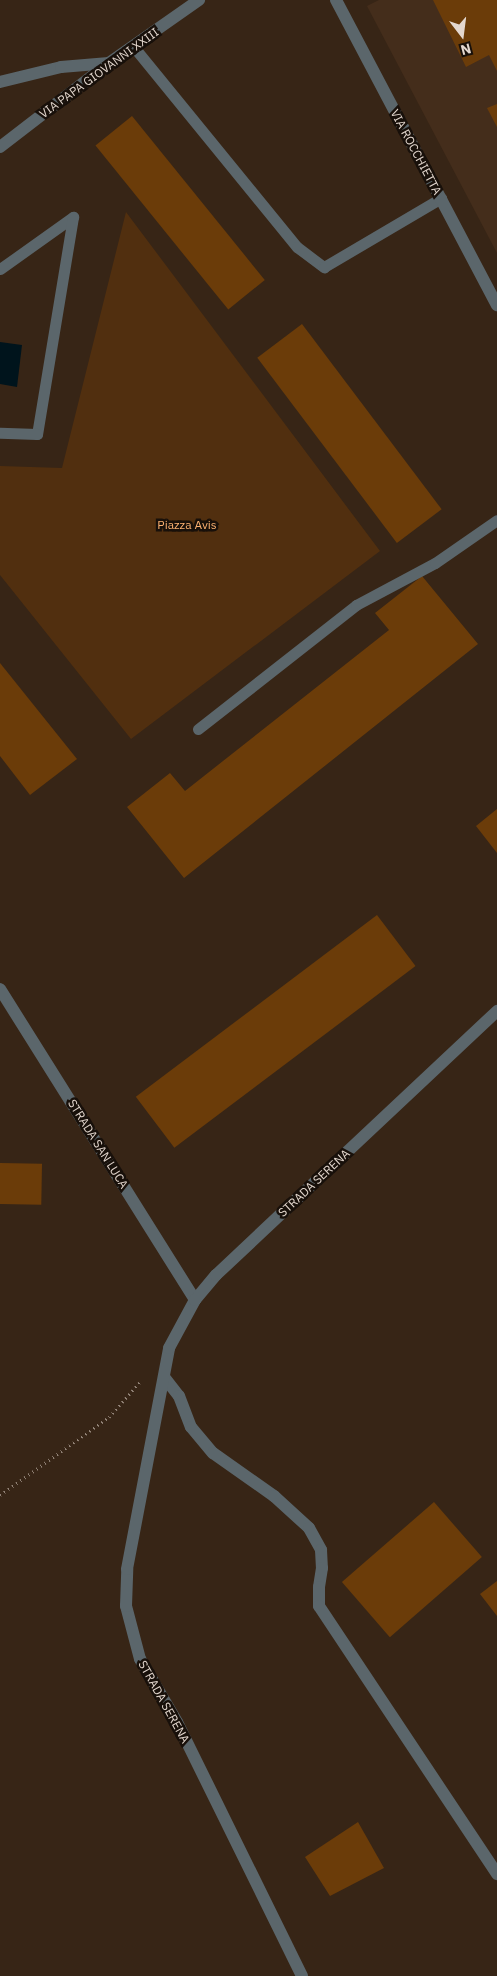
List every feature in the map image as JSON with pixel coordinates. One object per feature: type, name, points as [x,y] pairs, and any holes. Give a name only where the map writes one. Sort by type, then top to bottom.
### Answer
[{"type":"street","name":"VIA PAPA GIOVANNI XXIII","points":[[0,147],[109,63],[199,0]]},
{"type":"street","name":"VIA ROCCHIETTA","points":[[336,0],[497,305]]},
{"type":"street","points":[[0,82],[61,67],[109,63]]},
{"type":"street","name":"STRADA SAN LUCA","points":[[0,989],[195,1300]]},
{"type":"street","name":"STRADA SERENA","points":[[302,1976],[177,1722],[140,1659],[126,1606],[127,1569],[164,1377],[170,1348],[195,1300],[216,1275],[497,1011]]},
{"type":"street","points":[[164,1377],[179,1396],[191,1426],[214,1453],[274,1496],[309,1528],[321,1550],[322,1568],[319,1606],[497,1874]]},
{"type":"lane","points":[[133,46],[297,247],[324,267],[441,198]]},
{"type":"lane","points":[[0,269],[73,217],[37,434],[0,433]]},
{"type":"lane","points":[[198,729],[356,605],[435,563],[497,520]]},
{"type":"path","points":[[0,1495],[109,1417],[145,1376]]},
{"type":"shaded area","points":[[379,0],[497,0],[497,253],[367,6]]},
{"type":"green space","name":"Piazza Avis","points":[[126,212],[380,551],[131,739],[0,575],[0,466],[62,468]]},
{"type":"water","points":[[0,342],[22,345],[17,387],[0,384]]},
{"type":"building","points":[[433,0],[497,0],[497,71],[489,55],[466,67]]},
{"type":"building","points":[[497,104],[497,127],[487,108]]},
{"type":"building","points":[[132,116],[265,280],[228,310],[95,146]]},
{"type":"building","points":[[302,324],[442,509],[397,543],[257,358]]},
{"type":"building","points":[[422,576],[478,644],[184,878],[127,807],[170,773],[185,791],[389,630],[375,613]]},
{"type":"building","points":[[0,663],[77,759],[30,795],[0,756]]},
{"type":"building","points":[[497,809],[497,853],[476,826]]},
{"type":"building","points":[[377,915],[416,966],[174,1148],[136,1097]]},
{"type":"building","points":[[0,1163],[42,1164],[41,1205],[0,1204]]},
{"type":"building","points":[[434,1502],[482,1557],[390,1637],[342,1582]]},
{"type":"building","points":[[497,1581],[497,1616],[480,1594]]},
{"type":"building","points":[[358,1822],[384,1868],[330,1896],[305,1857]]}]
